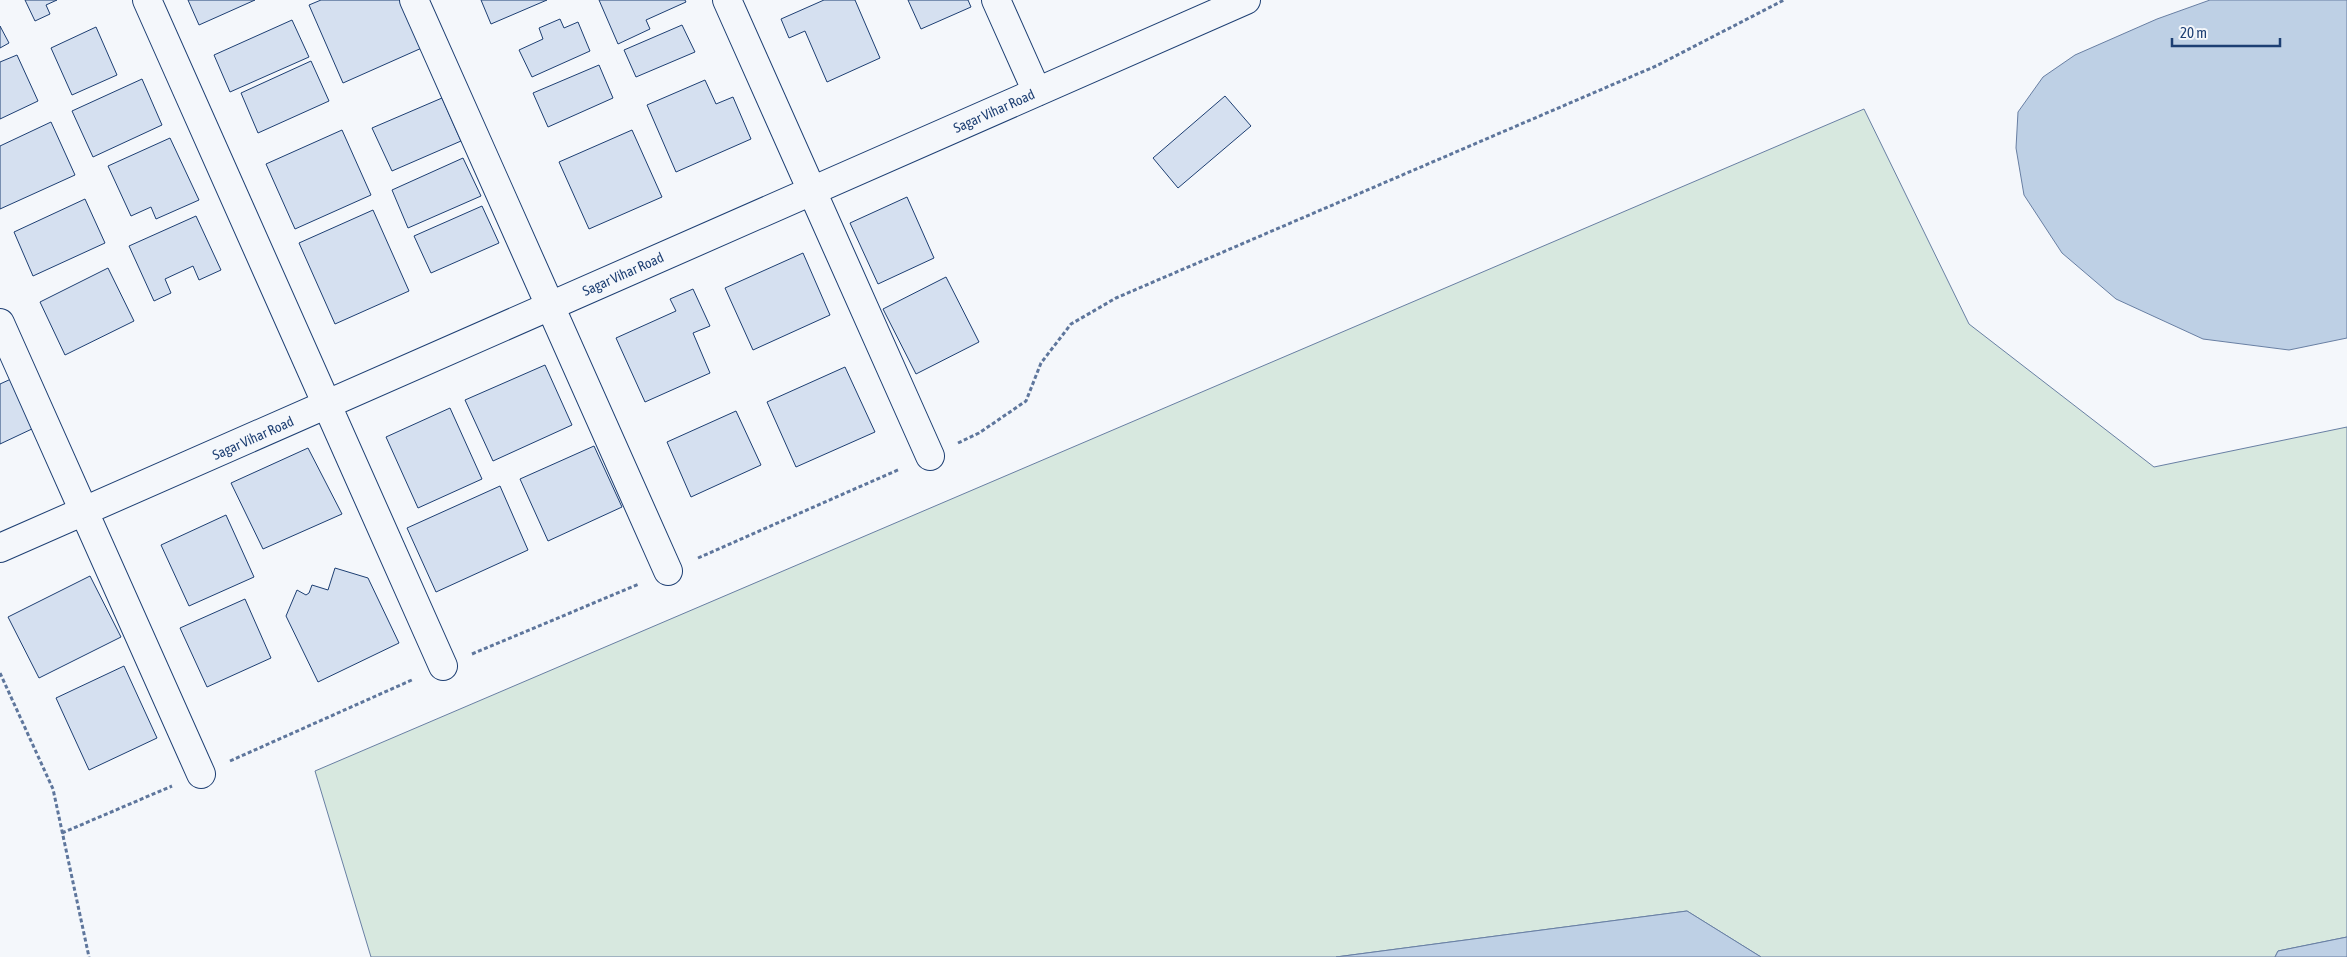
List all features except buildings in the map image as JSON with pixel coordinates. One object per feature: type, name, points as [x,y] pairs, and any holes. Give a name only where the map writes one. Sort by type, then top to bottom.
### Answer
[{"type":"street","points":[[147,0],[443,666]]},
{"type":"street","points":[[414,0],[668,572]]},
{"type":"street","points":[[727,0],[930,456]]},
{"type":"street","points":[[996,0],[1036,92]]},
{"type":"street","name":"Sagar Vihar Road","points":[[0,548],[1246,0]]},
{"type":"street","points":[[0,323],[201,774]]},
{"type":"path","points":[[0,673],[53,789],[89,957]]},
{"type":"shaded area","points":[[1864,109],[1969,324],[2154,467],[2347,427],[2347,937],[2278,951],[2275,957],[1761,957],[1687,911],[1336,957],[371,957],[315,771]]},
{"type":"water","points":[[2210,0],[2347,0],[2347,338],[2289,350],[2203,339],[2116,299],[2062,253],[2024,195],[2016,148],[2018,112],[2043,77],[2075,55],[2157,19]]},
{"type":"water","points":[[1687,911],[1761,957],[1336,957]]},
{"type":"water","points":[[2347,937],[2347,957],[2275,957],[2278,951]]}]
